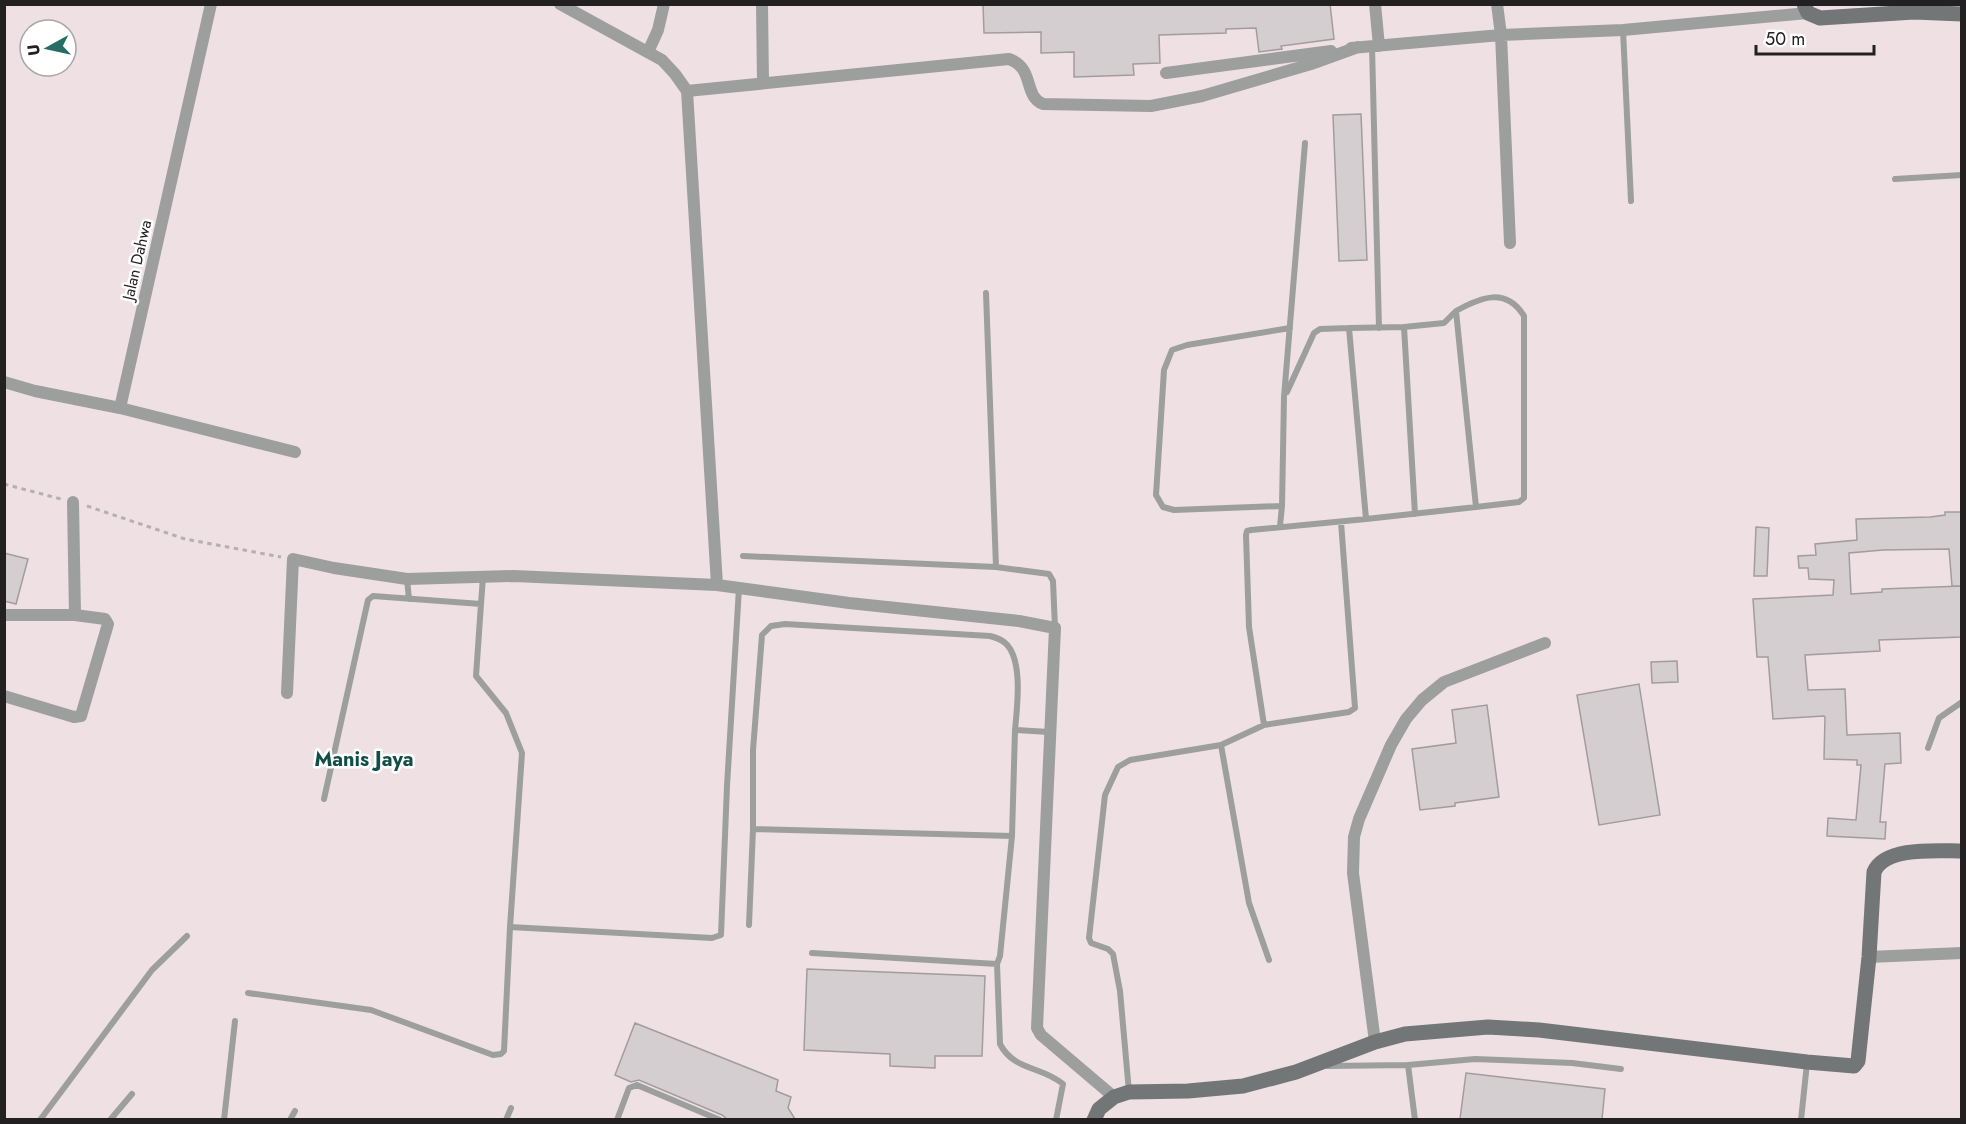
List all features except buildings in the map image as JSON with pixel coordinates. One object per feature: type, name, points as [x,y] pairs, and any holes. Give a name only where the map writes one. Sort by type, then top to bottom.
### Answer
[{"type":"street","name":"Jalan Dahwa","points":[[120,408],[211,4]]},
{"type":"street","points":[[560,4],[662,60],[687,91],[717,585]]},
{"type":"street","points":[[648,52],[658,30],[664,4]]},
{"type":"street","points":[[762,4],[763,83]]},
{"type":"street","points":[[1375,4],[1376,46]]},
{"type":"street","points":[[1497,4],[1501,35],[1510,243]]},
{"type":"street","points":[[1166,73],[1359,47],[1501,35],[1623,30],[1806,9],[1820,18],[1914,12],[1962,14]]},
{"type":"street","points":[[687,91],[1009,59],[1018,62],[1024,69],[1035,100],[1043,105],[1150,106],[1202,96],[1311,64],[1359,47]]},
{"type":"street","points":[[4,382],[35,391],[120,408],[295,452]]},
{"type":"street","points":[[73,502],[75,615]]},
{"type":"street","points":[[287,693],[293,559],[407,579],[514,576],[717,585],[849,603],[1019,621],[1055,628],[1037,1028],[1041,1035],[1114,1097]]},
{"type":"street","points":[[4,615],[75,615],[105,619],[108,624],[81,716],[74,717],[4,696]]},
{"type":"street","points":[[1375,1042],[1353,873],[1354,837],[1359,819],[1391,745],[1406,719],[1422,700],[1444,682],[1545,643]]},
{"type":"street","points":[[1094,1119],[1098,1109],[1114,1097],[1129,1092],[1188,1091],[1243,1086],[1315,1066],[1375,1042],[1413,1033],[1488,1027],[1539,1030],[1807,1062],[1857,1065],[1869,957],[1874,872],[1885,858],[1916,852],[1962,851]]},
{"type":"street","points":[[1869,957],[1962,953]]},
{"type":"lane","points":[[1623,30],[1631,201]]},
{"type":"lane","points":[[1376,46],[1379,328]]},
{"type":"lane","points":[[1280,526],[1284,397],[1305,143]]},
{"type":"lane","points":[[1895,179],[1962,175]]},
{"type":"lane","points":[[986,293],[996,567]]},
{"type":"lane","points":[[1264,725],[1250,627],[1247,531],[1519,502],[1524,498],[1524,316],[1518,306],[1502,297],[1473,301],[1456,311],[1444,323],[1404,327],[1320,329],[1314,333],[1284,397]]},
{"type":"lane","points":[[1456,311],[1476,507]]},
{"type":"lane","points":[[1404,327],[1415,514]]},
{"type":"lane","points":[[1282,506],[1174,510],[1163,507],[1156,495],[1164,370],[1172,350],[1187,345],[1290,328]]},
{"type":"lane","points":[[1349,328],[1366,519]]},
{"type":"lane","points":[[1129,1092],[1120,992],[1113,954],[1108,949],[1091,943],[1089,938],[1105,795],[1118,767],[1130,760],[1221,745],[1264,725],[1349,712],[1355,708],[1341,522]]},
{"type":"lane","points":[[743,556],[996,567],[1048,574],[1052,577],[1055,628]]},
{"type":"lane","points":[[248,993],[371,1010],[496,1055],[504,1051],[522,753],[506,713],[476,676],[483,577]]},
{"type":"lane","points":[[407,579],[409,599]]},
{"type":"lane","points":[[510,927],[712,939],[721,935],[739,587]]},
{"type":"lane","points":[[324,799],[366,603],[373,596],[481,604]]},
{"type":"lane","points":[[749,925],[753,829],[753,750],[762,635],[771,626],[785,624],[990,636],[1005,642],[1015,661],[1019,686],[1015,730],[1012,836],[1000,956],[997,964],[1000,1044],[1006,1056],[1055,1077],[1063,1084],[1056,1119]]},
{"type":"lane","points":[[1928,748],[1939,718],[1962,702]]},
{"type":"lane","points":[[1015,730],[1049,732]]},
{"type":"lane","points":[[1221,745],[1249,903],[1269,960]]},
{"type":"lane","points":[[753,829],[1012,836]]},
{"type":"lane","points":[[40,1119],[152,970],[186,936]]},
{"type":"lane","points":[[812,953],[997,964]]},
{"type":"lane","points":[[224,1119],[235,1022]]},
{"type":"lane","points":[[1315,1066],[1408,1065],[1475,1059],[1572,1063],[1621,1069]]},
{"type":"lane","points":[[1801,1119],[1807,1062]]},
{"type":"lane","points":[[1408,1065],[1415,1119]]},
{"type":"lane","points":[[617,1119],[629,1088],[637,1085],[720,1119]]},
{"type":"lane","points":[[110,1119],[132,1094]]},
{"type":"lane","points":[[506,1119],[511,1108]]},
{"type":"lane","points":[[290,1119],[295,1111]]},
{"type":"path","points":[[4,484],[73,502],[185,539],[293,559]]},
{"type":"shaded area","points":[[5,5],[1961,5],[1961,1119],[5,1119]]},
{"type":"district","name":"Manis Jaya","points":[[364,759]]}]
